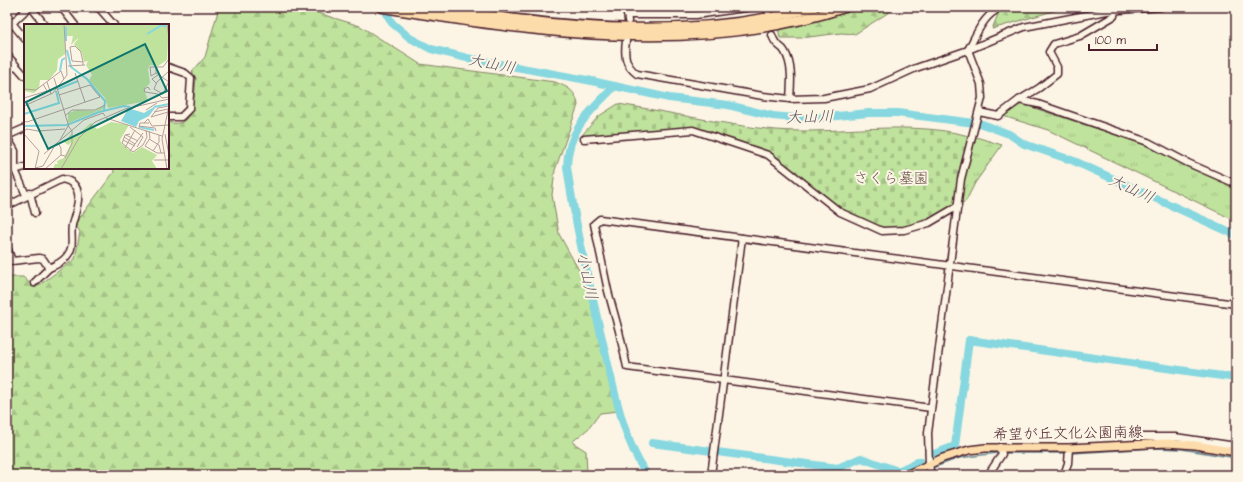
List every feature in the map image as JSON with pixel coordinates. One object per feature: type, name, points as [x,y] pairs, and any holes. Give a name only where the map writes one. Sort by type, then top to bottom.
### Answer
[{"type":"highway","points":[[381,7],[548,30],[614,34],[666,35],[741,30],[797,20],[846,7]]},
{"type":"highway","points":[[433,7],[556,23],[666,28],[741,22],[814,7]]},
{"type":"main road","name":"希望が丘文化公園南線","points":[[907,475],[943,458],[969,450],[1000,447],[1070,448],[1167,443],[1195,445],[1236,452]]},
{"type":"street","points":[[61,7],[74,24]]},
{"type":"street","points":[[95,7],[99,8],[113,24]]},
{"type":"street","points":[[623,7],[628,18],[696,16],[752,7]]},
{"type":"street","points":[[968,50],[984,22],[989,15],[995,11],[996,7]]},
{"type":"street","points":[[626,41],[625,59],[632,70],[637,74],[739,93],[790,99],[824,98],[855,93],[884,83],[944,57],[968,50],[1024,27],[1115,11],[1161,7]]},
{"type":"street","points":[[24,38],[9,25],[28,8],[44,24]]},
{"type":"street","points":[[978,113],[998,116],[1019,100],[1055,77],[1058,71],[1049,52],[1054,44],[1080,36],[1114,16],[1115,11]]},
{"type":"street","points":[[772,34],[775,44],[785,52],[790,64],[790,99]]},
{"type":"street","points":[[931,475],[929,465],[928,434],[961,179],[982,98],[981,84],[968,50]]},
{"type":"street","points":[[7,55],[24,76]]},
{"type":"street","points":[[7,72],[15,66]]},
{"type":"street","points":[[169,67],[185,73],[191,78],[189,109],[182,117],[169,117]]},
{"type":"street","points":[[1019,100],[1038,104],[1148,142],[1188,163],[1236,184]]},
{"type":"street","points":[[24,128],[7,136],[15,151],[15,170],[28,194],[35,213]]},
{"type":"street","points":[[584,139],[693,130],[768,155],[840,212],[870,227],[882,231],[904,230],[929,223],[958,206]]},
{"type":"street","points":[[15,170],[24,167]]},
{"type":"street","points":[[7,206],[28,194],[62,179],[69,180],[78,190],[79,196],[72,225],[72,247],[68,255],[61,262],[49,268],[34,283]]},
{"type":"street","points":[[931,408],[627,368],[608,291],[594,224],[600,219],[1236,304]]},
{"type":"street","points":[[711,475],[742,238]]},
{"type":"street","points":[[7,247],[12,261],[39,258],[43,260],[49,268]]},
{"type":"street","points":[[1138,437],[1175,437],[1236,446]]},
{"type":"street","points":[[988,475],[1002,454],[1000,447]]},
{"type":"street","points":[[1064,475],[1068,463],[1070,448]]},
{"type":"green space","points":[[216,7],[293,7],[308,10],[360,26],[420,64],[555,82],[573,92],[578,105],[555,170],[552,195],[559,234],[587,285],[618,411],[600,413],[589,428],[572,442],[586,451],[587,473],[585,475],[7,475],[7,275],[8,277],[23,277],[35,288],[75,259],[80,232],[75,224],[114,172],[113,169],[169,169],[169,122],[177,123],[183,121],[188,116],[193,101],[196,78],[192,72],[205,57],[218,11]]},
{"type":"green space","points":[[774,7],[897,7],[855,34],[841,33],[801,38],[780,38]]},
{"type":"green space","points":[[1001,7],[1063,7],[992,29]]},
{"type":"green space","name":"さくら墓園","points":[[618,104],[736,125],[776,130],[824,131],[897,128],[945,131],[969,136],[954,205],[928,222],[907,227],[884,229],[841,211],[768,152],[693,129],[582,135],[599,116]]},
{"type":"green space","points":[[1022,104],[1144,144],[1236,187],[1236,221],[1048,130],[1003,116]]},
{"type":"green space","points":[[976,137],[1002,145],[975,183],[966,201],[961,204],[964,180],[974,139]]},
{"type":"waterway","name":"大山川","points":[[388,7],[387,14],[392,23],[410,38],[431,49],[467,58],[587,80],[669,98],[728,105],[773,116],[805,119],[869,113],[897,113],[982,124],[1009,134],[1024,144],[1074,161],[1236,235]]},
{"type":"waterway","name":"小山川","points":[[615,86],[589,113],[576,132],[568,154],[567,167],[584,260],[616,399],[632,446],[647,475]]},
{"type":"waterway","points":[[934,454],[955,446],[969,340],[1236,378]]},
{"type":"waterway","points":[[652,443],[711,451]]},
{"type":"waterway","points":[[1072,453],[1155,448],[1182,449],[1236,458]]},
{"type":"waterway","points":[[717,452],[838,468],[861,458],[898,471],[920,461]]},
{"type":"waterway","points":[[935,467],[959,458],[997,453]]},
{"type":"waterway","points":[[1004,453],[1066,453]]},
{"type":"waterway","points":[[918,475],[924,472]]}]
